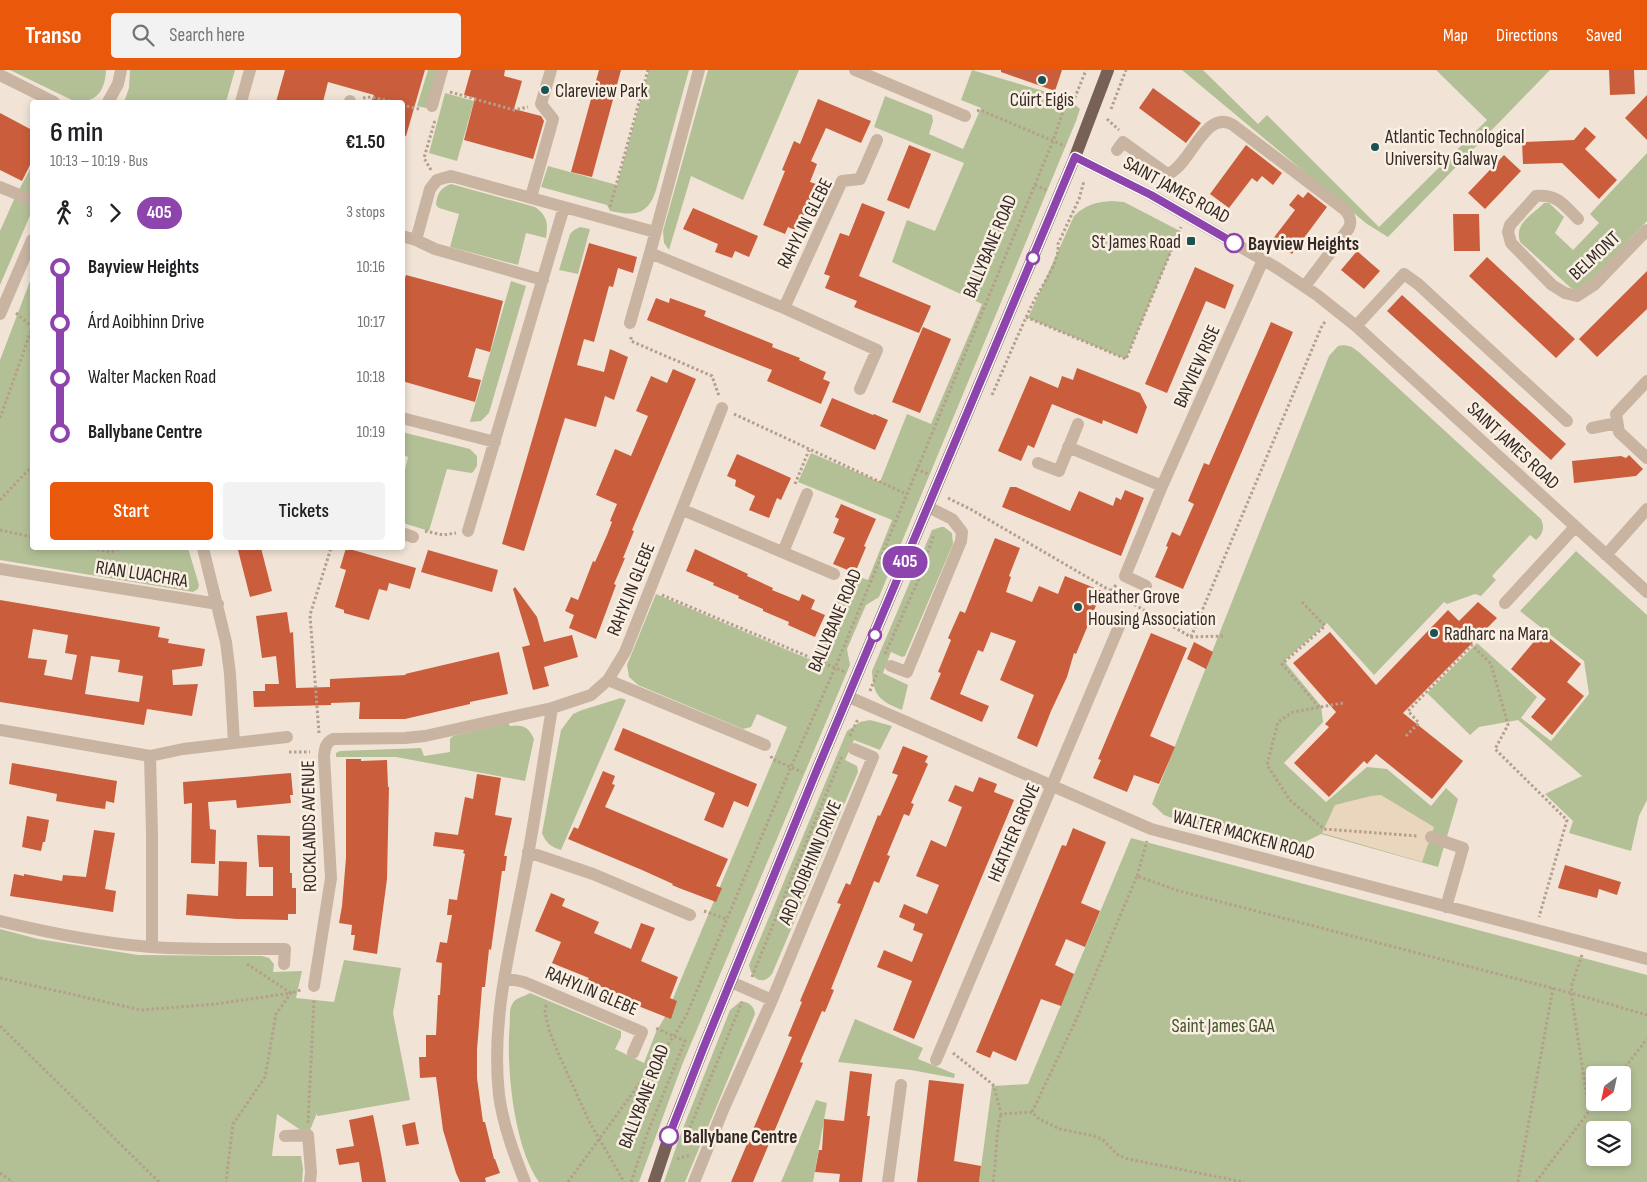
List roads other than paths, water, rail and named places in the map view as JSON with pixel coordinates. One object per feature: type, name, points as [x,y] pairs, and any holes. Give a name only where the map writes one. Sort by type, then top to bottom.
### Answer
[{"type":"main road","name":"BALLYBANE ROAD","points":[[654,1182],[672,1128],[814,777],[849,698],[1076,154],[1108,70]]},
{"type":"street","points":[[109,100],[118,84],[121,70]]},
{"type":"street","points":[[242,100],[250,70]]},
{"type":"street","points":[[434,111],[442,70]]},
{"type":"street","points":[[531,197],[553,119],[541,104],[551,70]]},
{"type":"street","points":[[630,323],[699,70]]},
{"type":"street","points":[[855,70],[965,116]]},
{"type":"street","points":[[0,75],[50,100]]},
{"type":"street","points":[[1117,150],[1123,142],[1170,174],[1182,163],[1210,127],[1221,121],[1233,125],[1345,210],[1350,216],[1351,224],[1349,228],[1305,286]]},
{"type":"street","name":"RAHYLIN GLEBE","points":[[784,308],[842,181],[860,179],[877,140]]},
{"type":"street","name":"SAINT JAMES ROAD","points":[[1076,154],[1263,260],[1305,286],[1335,308],[1647,592]]},
{"type":"street","points":[[416,240],[432,185],[437,180],[445,177],[456,177],[655,232]]},
{"type":"street","points":[[0,187],[30,199]]},
{"type":"street","name":"BELMONT","points":[[1578,219],[1561,202],[1553,197],[1536,196],[1510,225],[1508,232],[1511,243],[1552,285],[1565,293],[1577,296],[1594,286],[1647,230]]},
{"type":"street","points":[[468,531],[564,207]]},
{"type":"street","points":[[405,237],[434,249],[543,280]]},
{"type":"street","points":[[2,308],[30,245]]},
{"type":"street","points":[[650,253],[784,308],[877,350],[860,389]]},
{"type":"street","name":"BAYVIEW RISE","points":[[1146,586],[1125,576],[1162,486],[1263,260]]},
{"type":"street","points":[[1356,326],[1404,274],[1567,422]]},
{"type":"street","points":[[1647,381],[1616,414],[1619,432],[1647,458]]},
{"type":"street","name":"RAHYLIN GLEBE","points":[[405,738],[425,736],[552,708],[591,695],[608,680],[625,652],[722,408]]},
{"type":"street","points":[[405,419],[495,442]]},
{"type":"street","points":[[1592,428],[1617,423]]},
{"type":"street","points":[[1038,463],[1059,472],[1078,424]]},
{"type":"street","points":[[1068,447],[1162,486]]},
{"type":"street","points":[[783,552],[808,494]]},
{"type":"street","points":[[885,661],[906,672],[962,536],[961,529],[955,521],[928,506]]},
{"type":"street","points":[[1606,555],[1647,509]]},
{"type":"street","points":[[683,510],[834,574]]},
{"type":"street","points":[[1505,602],[1575,527]]},
{"type":"street","name":"RIAN LUACHRA","points":[[204,550],[226,642],[234,743]]},
{"type":"street","name":"RIAN LUACHRA","points":[[0,569],[218,604]]},
{"type":"street","name":"HEATHER GROVE","points":[[936,1060],[1123,618]]},
{"type":"street","points":[[608,680],[765,745]]},
{"type":"street","name":"WALTER MACKEN ROAD","points":[[849,698],[1151,829],[1647,959]]},
{"type":"street","points":[[526,1182],[514,1154],[503,1114],[499,1091],[497,1038],[505,978],[552,708]]},
{"type":"street","points":[[0,730],[150,756],[287,737]]},
{"type":"street","name":"ROCKLANDS AVENUE","points":[[314,986],[331,878],[325,746],[328,741],[332,740],[405,738]]},
{"type":"street","name":"ARD AOIBHINN DRIVE","points":[[694,1182],[873,757],[849,746]]},
{"type":"street","points":[[150,756],[152,947]]},
{"type":"street","points":[[1431,837],[1463,848],[1446,907]]},
{"type":"street","points":[[528,852],[593,874],[690,915]]},
{"type":"street","points":[[0,921],[50,933],[152,947],[284,949],[284,964]]},
{"type":"street","name":"RAHYLIN GLEBE","points":[[505,978],[524,982],[642,1032],[634,1053]]},
{"type":"street","points":[[731,982],[772,1000]]},
{"type":"street","points":[[888,1182],[901,1085]]},
{"type":"street","points":[[285,1136],[308,1134],[311,1169],[310,1182]]},
{"type":"place","name":"Cúirt Eigis","points":[[1042,80]]},
{"type":"place","name":"Clareview Park","points":[[545,90]]},
{"type":"place","name":"Atlantic Technological University Galway","points":[[1375,147]]},
{"type":"place","name":"St James Road","points":[[1191,241]]},
{"type":"place","name":"Bayview Heights","points":[[1234,243]]},
{"type":"place","name":"Heather Grove Housing Association","points":[[1078,607]]},
{"type":"place","name":"Radharc na Mara","points":[[1434,633]]},
{"type":"place","name":"Ballybane Centre","points":[[669,1136]]},
{"type":"park label","name":"Saint James GAA","points":[[1223,1025]]}]
